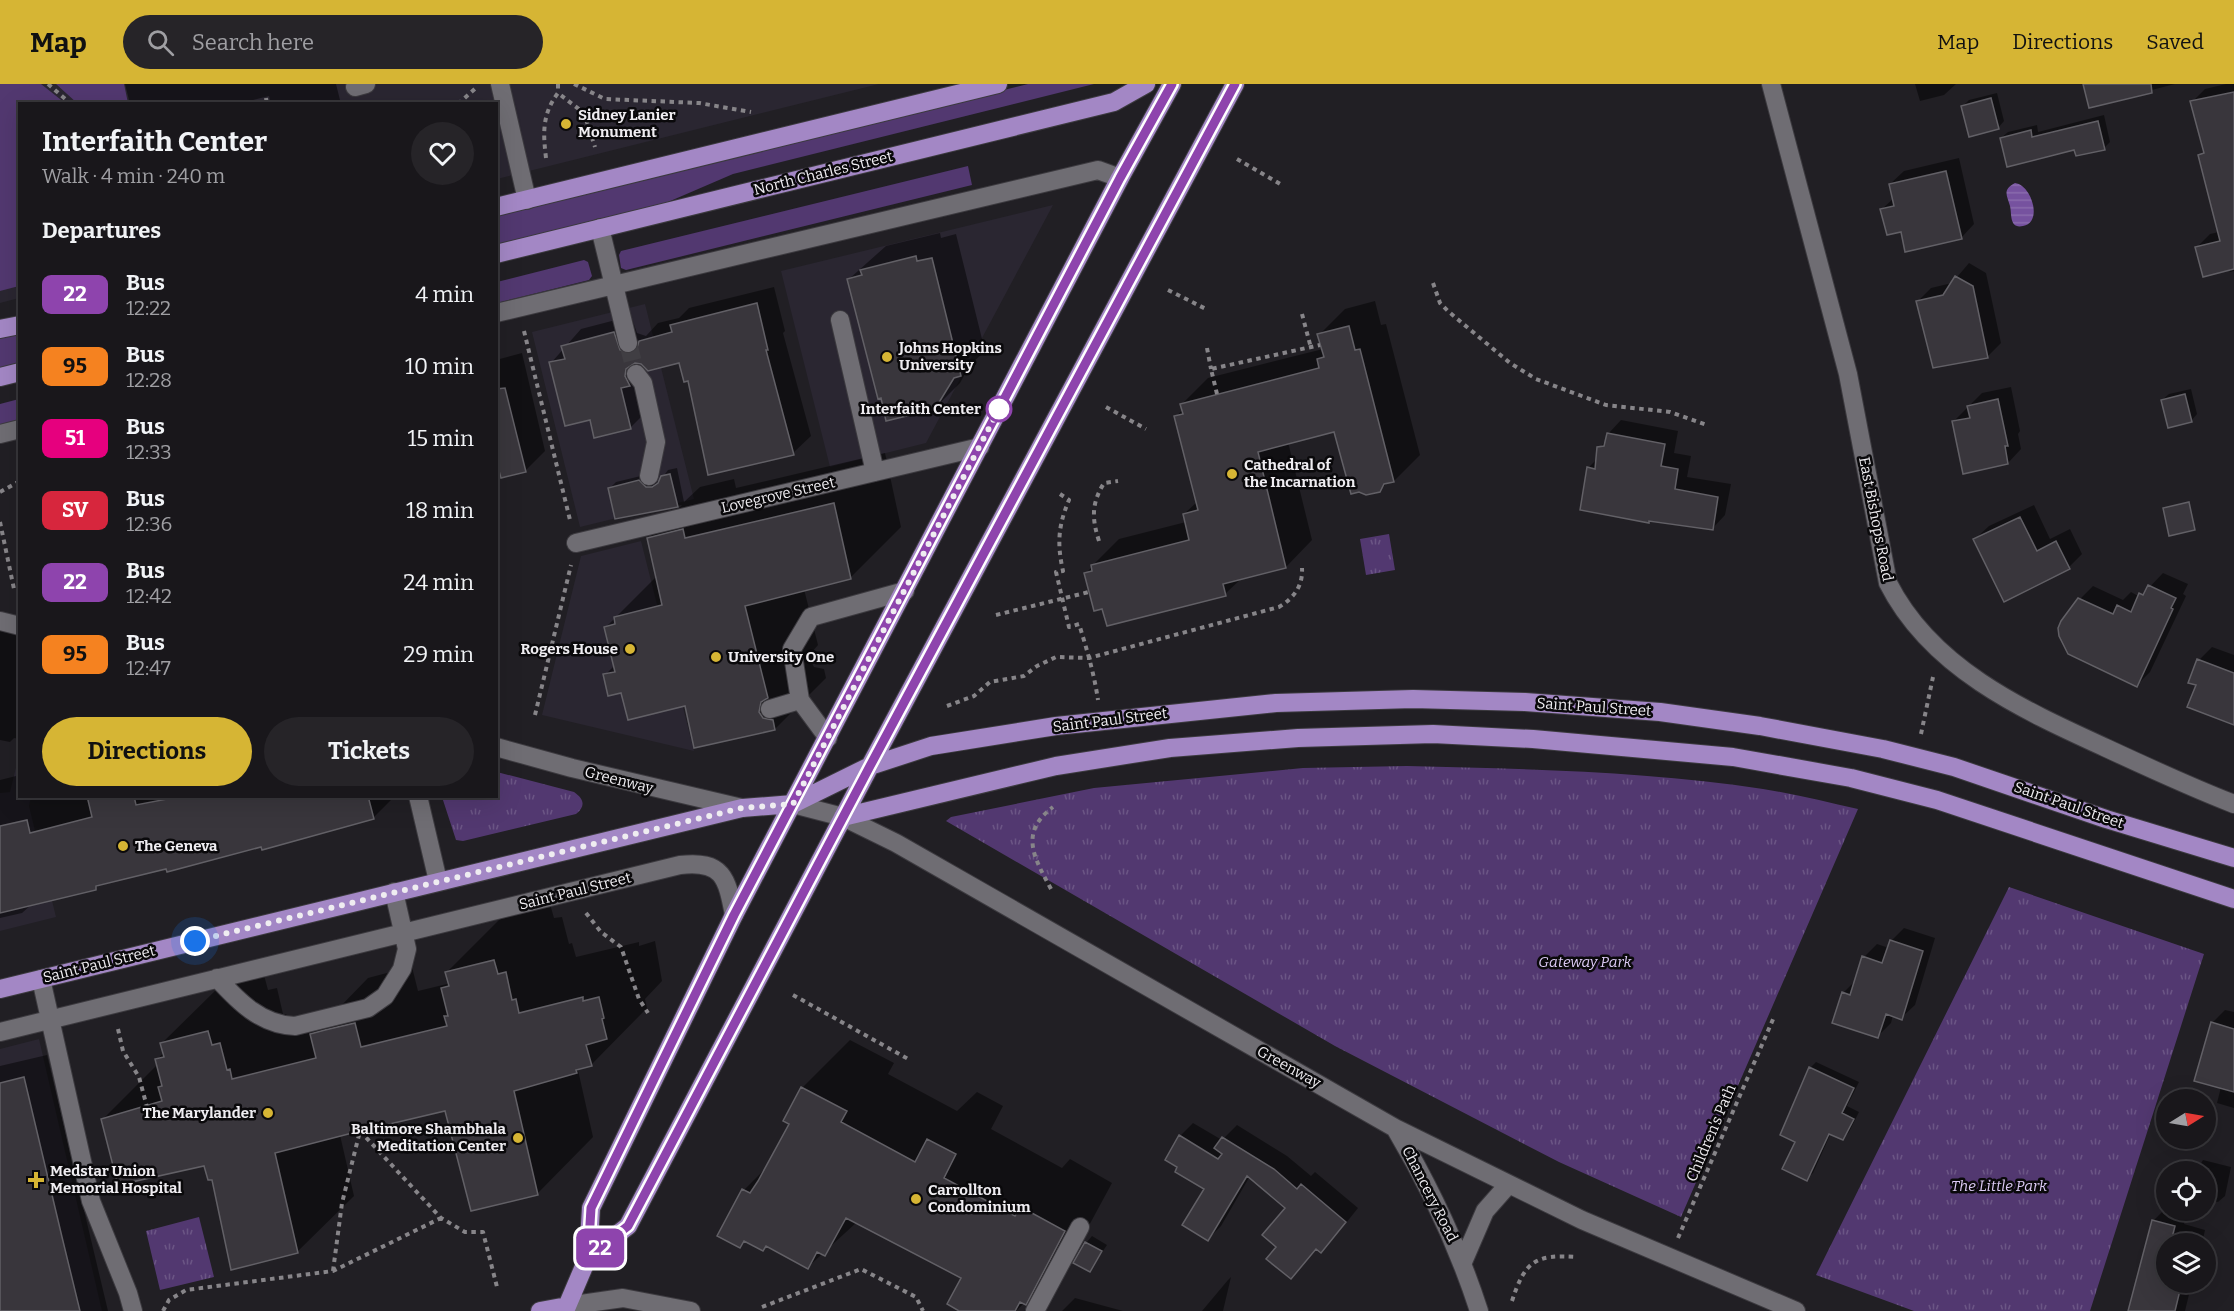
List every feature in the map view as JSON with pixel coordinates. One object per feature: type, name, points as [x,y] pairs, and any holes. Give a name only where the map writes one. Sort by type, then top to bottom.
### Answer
[{"type":"main road","points":[[498,207],[998,84]]},
{"type":"main road","name":"North Charles Street","points":[[498,254],[1113,102],[1146,84]]},
{"type":"main road","points":[[540,1311],[566,1309],[588,1257],[591,1208],[734,915],[906,591],[1120,178],[1172,84]]},
{"type":"main road","points":[[588,1257],[628,1226],[870,766],[1235,84]]},
{"type":"main road","points":[[0,329],[18,325]]},
{"type":"main road","points":[[0,377],[18,372]]},
{"type":"main road","name":"Saint Paul Street","points":[[0,989],[742,808],[793,804],[870,766],[931,746],[1139,716],[1287,703],[1413,699],[1525,702],[1660,712],[1760,726],[1883,749],[1954,767],[2106,819],[2234,858]]},
{"type":"main road","points":[[843,817],[1056,766],[1170,748],[1298,738],[1433,734],[1533,739],[1733,757],[1851,778],[1937,800],[2234,899]]},
{"type":"street","points":[[500,84],[527,200]]},
{"type":"street","name":"East Bishops Road","points":[[1771,84],[1828,292],[1848,375],[1887,583],[1901,609],[1920,634],[1942,654],[1994,692],[2047,721],[2194,789],[2234,804]]},
{"type":"street","points":[[498,313],[1098,170],[1120,178]]},
{"type":"street","points":[[600,228],[628,343]]},
{"type":"street","points":[[840,320],[875,472]]},
{"type":"street","points":[[636,374],[643,383],[656,442],[649,476]]},
{"type":"street","points":[[0,434],[18,430]]},
{"type":"street","name":"Lovegrove Street","points":[[576,543],[980,447]]},
{"type":"street","points":[[828,738],[800,700],[792,649],[811,617],[906,591]]},
{"type":"street","points":[[0,621],[18,626]]},
{"type":"street","points":[[770,709],[800,700]]},
{"type":"street","name":"Greenway","points":[[498,748],[572,768],[742,808]]},
{"type":"street","points":[[418,798],[438,881]]},
{"type":"street","name":"Greenway","points":[[793,804],[843,817],[896,843],[1395,1128],[1508,1185],[1669,1258],[1796,1311]]},
{"type":"street","name":"Saint Paul Street","points":[[0,1032],[680,865],[698,863],[721,873],[728,886],[734,915]]},
{"type":"street","points":[[217,978],[244,1006],[273,1023],[295,1026],[378,1003],[385,996],[407,957],[404,932],[394,892]]},
{"type":"street","points":[[41,979],[91,1201],[133,1311]]},
{"type":"street","name":"Chancery Road","points":[[1395,1128],[1422,1173],[1463,1262],[1479,1311]]},
{"type":"street","name":"Chancery Road","points":[[1463,1262],[1485,1211],[1508,1185]]},
{"type":"street","points":[[1035,1311],[1080,1227]]},
{"type":"street","points":[[566,1309],[623,1298],[691,1311]]},
{"type":"path","points":[[48,84],[69,102]]},
{"type":"path","points":[[460,102],[474,87],[485,84]]},
{"type":"path","points":[[546,158],[543,123],[550,103],[558,93],[558,84]]},
{"type":"path","points":[[574,84],[605,99],[627,102],[699,103],[751,112]]},
{"type":"path","points":[[558,93],[584,113],[595,147]]},
{"type":"path","points":[[1237,159],[1282,184]]},
{"type":"path","points":[[1433,283],[1440,303],[1449,312],[1510,363],[1536,379],[1606,405],[1670,412],[1707,425]]},
{"type":"path","points":[[1168,290],[1206,309]]},
{"type":"path","points":[[1302,314],[1311,348]]},
{"type":"path","points":[[524,331],[576,543],[534,715]]},
{"type":"path","points":[[1211,369],[1320,345]]},
{"type":"path","points":[[1207,348],[1217,394]]},
{"type":"path","points":[[1106,407],[1146,429]]},
{"type":"path","points":[[1099,541],[1093,517],[1093,504],[1104,483],[1118,481]]},
{"type":"path","points":[[0,492],[18,482]]},
{"type":"path","points":[[1060,494],[1069,500],[1059,525],[1057,540],[1063,571],[1056,572],[1069,627],[1079,624],[1089,658],[1093,663],[1098,698]]},
{"type":"path","points":[[0,522],[14,589]]},
{"type":"path","points":[[947,706],[974,696],[990,682],[1024,676],[1051,659],[1089,658],[1279,607],[1296,593],[1303,578],[1302,568]]},
{"type":"path","points":[[996,615],[1089,592]]},
{"type":"path","points":[[1921,734],[1934,672]]},
{"type":"path","points":[[1051,889],[1036,861],[1032,837],[1036,825],[1053,807]]},
{"type":"path","points":[[586,912],[601,932],[621,947],[639,999],[648,1012]]},
{"type":"path","points":[[793,995],[910,1060]]},
{"type":"path","name":"Children's Path","points":[[1669,1258],[1774,1017]]},
{"type":"path","points":[[118,1029],[126,1059],[139,1077],[147,1107]]},
{"type":"path","points":[[333,1271],[342,1203],[360,1131],[441,1218],[465,1232],[483,1232],[497,1287]]},
{"type":"path","points":[[163,1311],[169,1300],[186,1290],[333,1271],[441,1218]]},
{"type":"path","points":[[1512,1302],[1520,1276],[1530,1264],[1544,1257],[1577,1257]]},
{"type":"path","points":[[762,1307],[861,1269],[916,1297],[923,1311]]},
{"type":"shaded area","points":[[0,84],[879,84],[498,179],[498,102],[18,102],[18,298],[0,303]]},
{"type":"shaded area","points":[[2015,183],[2026,190],[2033,204],[2033,218],[2023,226],[2013,223],[2007,196],[2008,188]]},
{"type":"shaded area","name":"Johns Hopkins University","points":[[1053,205],[926,443],[830,467],[781,271]]},
{"type":"shaded area","points":[[645,304],[694,499],[580,527],[532,332]]},
{"type":"shaded area","points":[[641,541],[694,751],[542,715],[581,556]]},
{"type":"shaded area","points":[[18,759],[18,798],[31,798],[29,806],[56,917],[0,931],[0,793],[10,792]]},
{"type":"shaded area","name":"Medstar Union Memorial Hospital","points":[[39,1039],[102,1311],[0,1311],[0,1049]]},
{"type":"green space","points":[[0,84],[41,84],[64,102],[18,102],[18,286],[0,291]]},
{"type":"green space","points":[[56,84],[124,84],[128,102],[76,102]]},
{"type":"green space","points":[[1028,84],[1094,84],[733,174],[661,205],[498,246],[498,215]]},
{"type":"green space","points":[[968,166],[972,185],[626,270],[621,268],[619,255],[621,251]]},
{"type":"green space","points":[[584,260],[588,262],[592,276],[589,280],[498,303],[498,282]]},
{"type":"green space","points":[[18,333],[18,364],[0,369],[0,338]]},
{"type":"green space","points":[[18,399],[18,420],[0,425],[0,404]]},
{"type":"green space","points":[[1389,534],[1395,570],[1366,575],[1360,539]]},
{"type":"green space","name":"Gateway Park","points":[[1407,766],[1496,768],[1675,778],[1763,789],[1858,809],[1681,1217],[1559,1162],[1335,1046],[946,821],[951,817],[1094,788],[1303,768]]},
{"type":"green space","points":[[498,772],[574,792],[582,800],[581,808],[576,814],[463,841],[456,840],[442,798],[498,798]]},
{"type":"green space","name":"The Little Park","points":[[2009,887],[2204,954],[2161,1089],[2156,1089],[2156,1104],[2090,1311],[1914,1311],[1816,1275]]},
{"type":"green space","points":[[199,1217],[214,1277],[160,1290],[146,1231]]},
{"type":"building","points":[[2083,84],[2151,84],[2152,93],[2089,108]]},
{"type":"building","points":[[2234,92],[2234,269],[2203,277],[2195,247],[2220,241],[2198,155],[2204,153],[2190,101]]},
{"type":"building","points":[[1991,98],[1999,129],[1969,137],[1961,106]]},
{"type":"building","points":[[2098,121],[2105,150],[2076,156],[2074,150],[2007,167],[2000,138],[2031,130],[2032,137]]},
{"type":"building","points":[[1946,171],[1962,239],[1905,252],[1901,232],[1887,235],[1880,209],[1894,206],[1889,184]]},
{"type":"building","points":[[916,256],[917,261],[932,258],[961,376],[954,378],[935,409],[886,421],[881,398],[878,399],[847,279],[862,275],[860,270]]},
{"type":"building","points":[[1955,276],[1973,286],[1988,358],[1933,368],[1916,301],[1943,295]]},
{"type":"building","points":[[757,303],[768,350],[766,350],[794,455],[708,475],[688,381],[684,382],[679,363],[648,371],[641,364],[635,363],[626,369],[625,376],[630,386],[621,388],[631,429],[594,438],[590,420],[565,426],[549,362],[565,359],[561,346],[614,332],[620,350],[630,354],[636,351],[639,341],[672,332],[670,325]]},
{"type":"building","name":"Cathedral of the Incarnation","points":[[1349,326],[1355,350],[1360,349],[1394,482],[1384,484],[1380,492],[1366,495],[1359,492],[1351,494],[1334,432],[1258,452],[1286,568],[1223,584],[1226,596],[1107,626],[1102,609],[1094,611],[1084,573],[1092,571],[1091,565],[1189,540],[1183,514],[1198,510],[1174,416],[1183,414],[1180,404],[1319,368],[1317,359],[1324,357],[1317,334]]},
{"type":"building","points":[[505,388],[526,472],[501,478],[498,467],[498,389]]},
{"type":"building","points":[[2185,394],[2192,422],[2168,428],[2161,400]]},
{"type":"building","points":[[1998,399],[2008,446],[2005,446],[2008,464],[1963,474],[1952,421],[1970,418],[1967,406]]},
{"type":"building","points":[[1607,433],[1665,444],[1661,466],[1678,469],[1675,489],[1718,497],[1713,530],[1649,521],[1649,523],[1580,510],[1587,467],[1595,469],[1597,447],[1604,446]]},
{"type":"building","points":[[670,474],[678,507],[615,519],[608,488],[639,480],[646,487],[652,487],[658,483],[661,476]]},
{"type":"building","points":[[2189,502],[2195,530],[2169,536],[2163,508]]},
{"type":"building","name":"University One","points":[[834,503],[851,579],[745,606],[768,698],[761,702],[759,712],[763,718],[773,720],[775,730],[694,748],[685,706],[628,720],[621,693],[608,696],[603,674],[615,672],[604,627],[615,624],[614,617],[662,605],[647,538],[683,529],[685,538]]},
{"type":"building","points":[[2020,517],[2037,551],[2056,541],[2070,569],[2004,602],[1973,539]]},
{"type":"building","points":[[2148,585],[2176,598],[2137,687],[2068,654],[2059,636],[2058,628],[2078,598],[2113,614],[2117,605],[2131,612],[2139,593],[2143,595]]},
{"type":"building","points":[[2197,659],[2234,673],[2234,725],[2187,707],[2196,685],[2188,683]]},
{"type":"building","points":[[87,798],[134,798],[136,805],[173,798],[369,798],[374,819],[262,850],[261,847],[167,872],[166,869],[96,886],[96,890],[0,913],[0,826],[27,820],[30,833],[92,817]]},
{"type":"building","points":[[1890,940],[1923,951],[1902,1020],[1886,1014],[1878,1038],[1832,1023],[1842,992],[1850,995],[1862,956],[1882,963]]},
{"type":"building","name":"The Marylander","points":[[494,960],[498,974],[506,972],[512,1000],[516,999],[519,1013],[583,997],[583,1001],[599,997],[604,1018],[602,1019],[607,1039],[586,1045],[592,1066],[576,1070],[577,1073],[514,1091],[538,1195],[471,1211],[445,1111],[360,1131],[275,1153],[298,1253],[231,1270],[212,1180],[208,1180],[204,1166],[118,1185],[101,1119],[162,1101],[158,1087],[162,1086],[155,1059],[164,1057],[160,1043],[208,1031],[212,1045],[220,1043],[227,1070],[230,1069],[232,1079],[316,1058],[310,1034],[325,1030],[355,1023],[361,1047],[447,1026],[444,1016],[448,1016],[441,988],[449,986],[445,972]]},
{"type":"building","points":[[2211,1022],[2234,1029],[2234,1092],[2194,1081]]},
{"type":"building","points":[[1809,1067],[1854,1088],[1842,1113],[1854,1119],[1843,1140],[1829,1134],[1807,1181],[1782,1169],[1795,1142],[1780,1135]]},
{"type":"building","name":"Medstar Union Memorial Hospital","points":[[24,1077],[80,1311],[0,1311],[0,1083]]},
{"type":"building","name":"Carrollton Condominium","points":[[801,1087],[847,1111],[841,1122],[915,1162],[927,1139],[956,1154],[944,1178],[1015,1216],[1021,1207],[1065,1231],[1026,1305],[1020,1302],[1015,1311],[959,1311],[947,1304],[961,1278],[846,1218],[825,1256],[817,1252],[808,1269],[766,1246],[763,1251],[744,1241],[740,1248],[717,1236],[742,1189],[750,1193],[758,1181],[789,1124],[783,1121]]},
{"type":"building","points":[[1179,1135],[1218,1159],[1222,1154],[1214,1148],[1222,1137],[1274,1169],[1297,1189],[1301,1184],[1346,1222],[1321,1253],[1316,1249],[1291,1279],[1266,1259],[1276,1247],[1262,1235],[1285,1208],[1247,1176],[1208,1241],[1182,1225],[1204,1189],[1175,1172],[1177,1167],[1165,1160]]},
{"type":"building","points":[[2152,1220],[2175,1226],[2173,1233],[2156,1233],[2156,1293],[2179,1293],[2175,1311],[2128,1311]]},
{"type":"building","points":[[1085,1242],[1102,1251],[1090,1272],[1073,1263]]},
{"type":"tunnel","points":[[628,343],[636,374]]},
{"type":"bus line","name":"22","points":[[1172,84],[1120,178],[734,915],[591,1208],[588,1257],[628,1226],[870,766],[1235,84]]},
{"type":"place","name":"Sidney Lanier Monument","points":[[566,124]]},
{"type":"place","name":"Johns Hopkins University","points":[[887,357]]},
{"type":"place","name":"Interfaith Center","points":[[999,409]]},
{"type":"place","name":"Cathedral of the Incarnation","points":[[1232,474]]},
{"type":"place","name":"Rogers House","points":[[630,649]]},
{"type":"place","name":"University One","points":[[716,657]]},
{"type":"place","name":"The Geneva","points":[[123,846]]},
{"type":"place","name":"The Marylander","points":[[268,1113]]},
{"type":"place","name":"Baltimore Shambhala Meditation Center","points":[[518,1138]]},
{"type":"place","name":"Medstar Union Memorial Hospital","points":[[36,1180]]},
{"type":"place","name":"Carrollton Condominium","points":[[916,1199]]},
{"type":"route","points":[[195,941],[742,808],[793,804],[999,409]]}]
